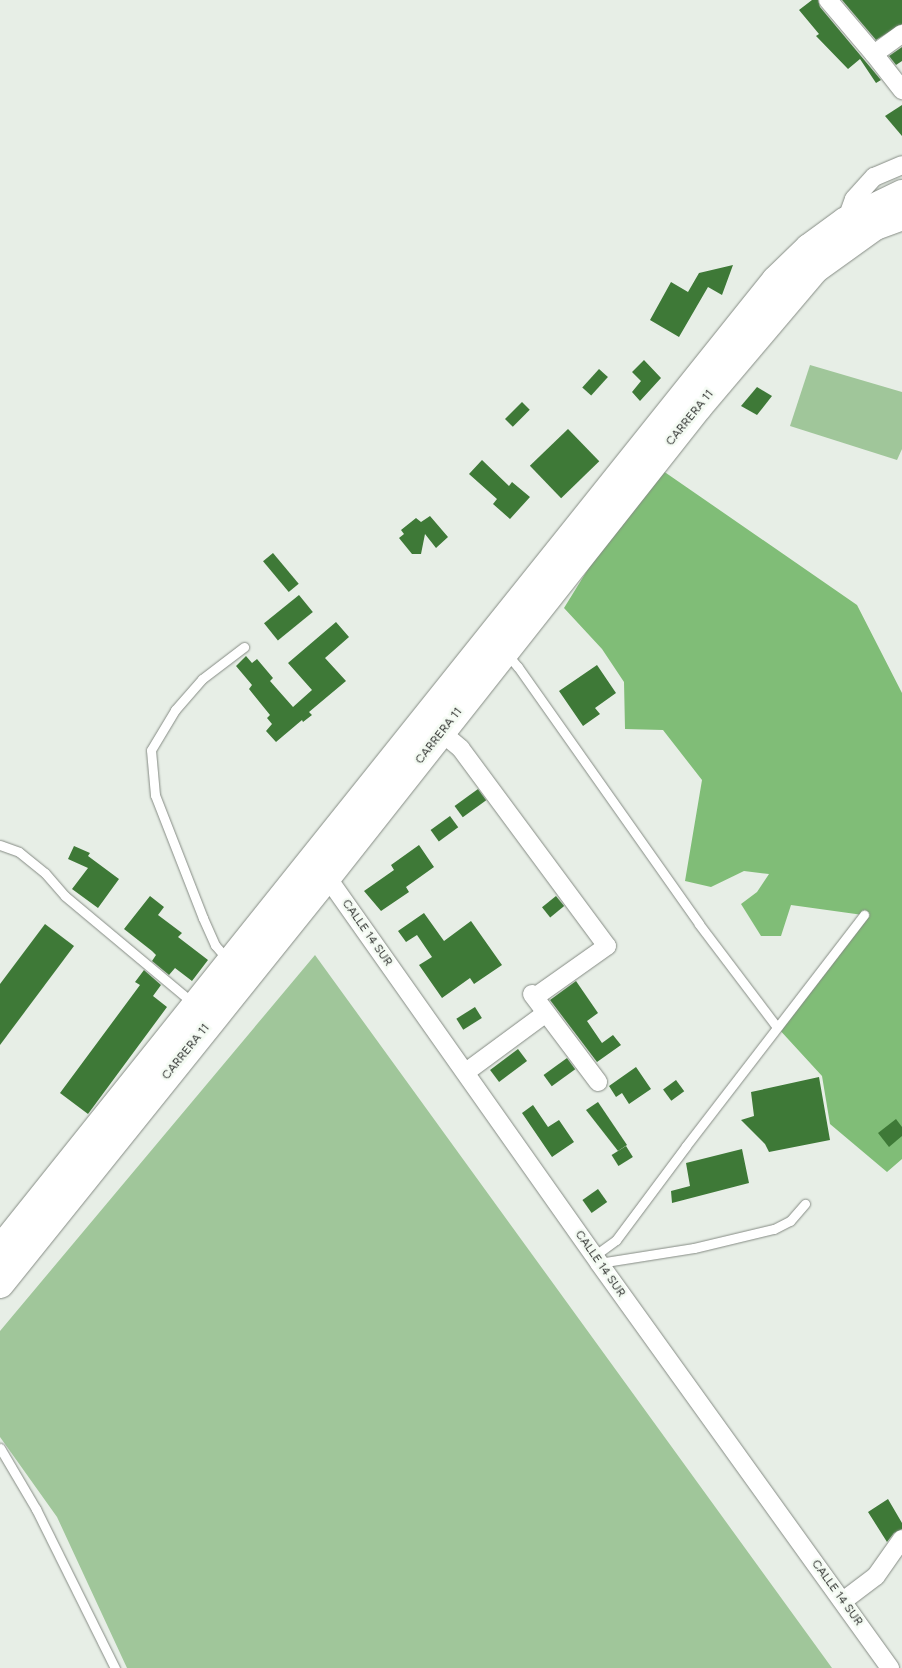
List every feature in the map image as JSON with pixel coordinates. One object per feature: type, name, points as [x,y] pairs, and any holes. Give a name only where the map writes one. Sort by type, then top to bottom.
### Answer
[{"type":"main road","name":"CARRERA 11","points":[[0,1284],[239,969],[776,280],[809,248],[846,222],[902,194]]},
{"type":"main road","name":"CARRERA 11","points":[[318,870],[441,732],[693,413],[815,269],[875,226],[902,216]]},
{"type":"main road","name":"CARRERA 11","points":[[0,1250],[195,1006],[239,969]]},
{"type":"street","points":[[828,0],[902,90]]},
{"type":"street","points":[[874,54],[902,34]]},
{"type":"street","points":[[846,222],[854,199],[874,178],[902,165]]},
{"type":"street","points":[[441,732],[461,749],[607,946],[534,995],[598,1082]]},
{"type":"street","name":"CALLE 14 SUR","points":[[318,870],[466,1072],[596,1260],[890,1668]]},
{"type":"street","points":[[466,1072],[546,1013]]},
{"type":"street","points":[[843,1602],[876,1576],[902,1539]]},
{"type":"lane","points":[[239,969],[215,945],[202,918],[155,795],[151,750],[175,710],[202,679],[244,647]]},
{"type":"lane","points":[[505,652],[518,667],[698,924],[777,1027]]},
{"type":"lane","points":[[0,845],[19,852],[45,873],[65,896],[195,1006]]},
{"type":"lane","points":[[596,1260],[616,1240],[864,915]]},
{"type":"lane","points":[[596,1260],[694,1248],[774,1229],[790,1221],[805,1204]]},
{"type":"lane","points":[[0,1448],[36,1509],[115,1668]]},
{"type":"green space","points":[[810,365],[902,392],[902,449],[897,460],[790,426]]},
{"type":"green space","points":[[653,464],[857,605],[902,693],[902,1159],[887,1172],[830,1124],[822,1076],[777,1027],[863,915],[791,905],[781,936],[761,936],[741,904],[757,892],[769,874],[744,871],[711,887],[685,881],[702,780],[663,730],[625,729],[624,682],[602,649],[564,608]]},
{"type":"green space","points":[[315,955],[832,1668],[127,1668],[57,1517],[0,1437],[0,1331]]},
{"type":"building","points":[[812,0],[818,0],[820,7],[881,80],[876,83],[860,59],[848,69],[816,36],[819,34],[799,10]]},
{"type":"building","points":[[842,0],[902,0],[902,24],[876,40]]},
{"type":"building","points":[[902,47],[902,61],[896,65],[889,56]]},
{"type":"building","points":[[902,105],[902,136],[885,116]]},
{"type":"building","points":[[733,265],[722,295],[708,287],[679,337],[650,320],[671,282],[688,292],[699,273]]},
{"type":"building","points":[[644,360],[661,378],[640,401],[632,392],[641,381],[632,372]]},
{"type":"building","points":[[599,369],[608,377],[591,396],[582,388]]},
{"type":"building","points":[[757,387],[772,396],[757,415],[741,406]]},
{"type":"building","points":[[522,402],[530,410],[513,427],[505,419]]},
{"type":"building","points":[[568,429],[599,461],[561,498],[530,466]]},
{"type":"building","points":[[482,460],[509,486],[512,482],[530,497],[510,519],[493,504],[497,499],[469,474]]},
{"type":"building","points":[[430,516],[448,537],[436,548],[425,534],[421,554],[412,554],[399,538],[404,534],[401,530],[416,518],[421,522]]},
{"type":"building","points":[[273,553],[299,584],[289,592],[263,561]]},
{"type":"building","points":[[299,595],[313,612],[278,640],[264,623]]},
{"type":"building","points":[[336,622],[349,637],[325,658],[346,681],[309,712],[312,715],[303,722],[302,720],[276,742],[266,731],[272,724],[267,718],[270,715],[249,689],[252,685],[236,666],[246,656],[252,663],[257,659],[273,678],[270,681],[293,707],[312,690],[288,663]]},
{"type":"building","points":[[597,665],[616,693],[595,708],[600,714],[583,726],[559,691]]},
{"type":"building","points":[[478,789],[486,800],[463,817],[455,806]]},
{"type":"building","points":[[450,816],[458,827],[439,841],[431,830]]},
{"type":"building","points":[[419,845],[434,867],[406,887],[409,892],[381,911],[364,891],[394,870],[391,865]]},
{"type":"building","points":[[74,846],[90,853],[88,856],[119,879],[98,908],[72,889],[88,868],[68,859]]},
{"type":"building","points":[[150,896],[164,907],[158,915],[182,933],[178,937],[208,960],[192,981],[175,968],[169,975],[152,961],[156,955],[124,929]]},
{"type":"building","points":[[556,896],[564,906],[550,917],[542,907]]},
{"type":"building","points":[[424,913],[444,941],[471,921],[502,965],[474,984],[470,978],[442,998],[419,965],[432,957],[417,935],[406,942],[398,931]]},
{"type":"building","points":[[45,924],[74,946],[0,1045],[0,984]]},
{"type":"building","points":[[144,970],[161,985],[153,996],[167,1007],[88,1114],[60,1093],[140,985],[135,982]]},
{"type":"building","points":[[576,981],[598,1013],[587,1021],[602,1043],[613,1035],[621,1045],[597,1062],[550,1000]]},
{"type":"building","points":[[475,1007],[482,1018],[463,1030],[456,1019]]},
{"type":"building","points":[[518,1049],[527,1061],[499,1082],[490,1070]]},
{"type":"building","points":[[567,1058],[575,1069],[552,1086],[544,1075]]},
{"type":"building","points":[[636,1067],[651,1089],[629,1104],[622,1093],[616,1097],[609,1086]]},
{"type":"building","points":[[819,1077],[830,1140],[769,1152],[765,1144],[741,1120],[754,1116],[751,1092]]},
{"type":"building","points":[[676,1080],[684,1091],[671,1101],[663,1089]]},
{"type":"building","points":[[598,1102],[627,1145],[618,1151],[586,1110]]},
{"type":"building","points":[[533,1105],[548,1127],[559,1120],[574,1142],[552,1157],[522,1113]]},
{"type":"building","points":[[896,1119],[902,1127],[902,1136],[889,1147],[878,1133]]},
{"type":"building","points":[[626,1146],[633,1157],[618,1166],[612,1155]]},
{"type":"building","points":[[742,1149],[749,1183],[672,1203],[671,1191],[690,1186],[686,1163]]},
{"type":"building","points":[[598,1189],[607,1202],[592,1213],[582,1200]]},
{"type":"building","points":[[888,1499],[902,1523],[902,1529],[894,1533],[887,1542],[868,1512]]}]
